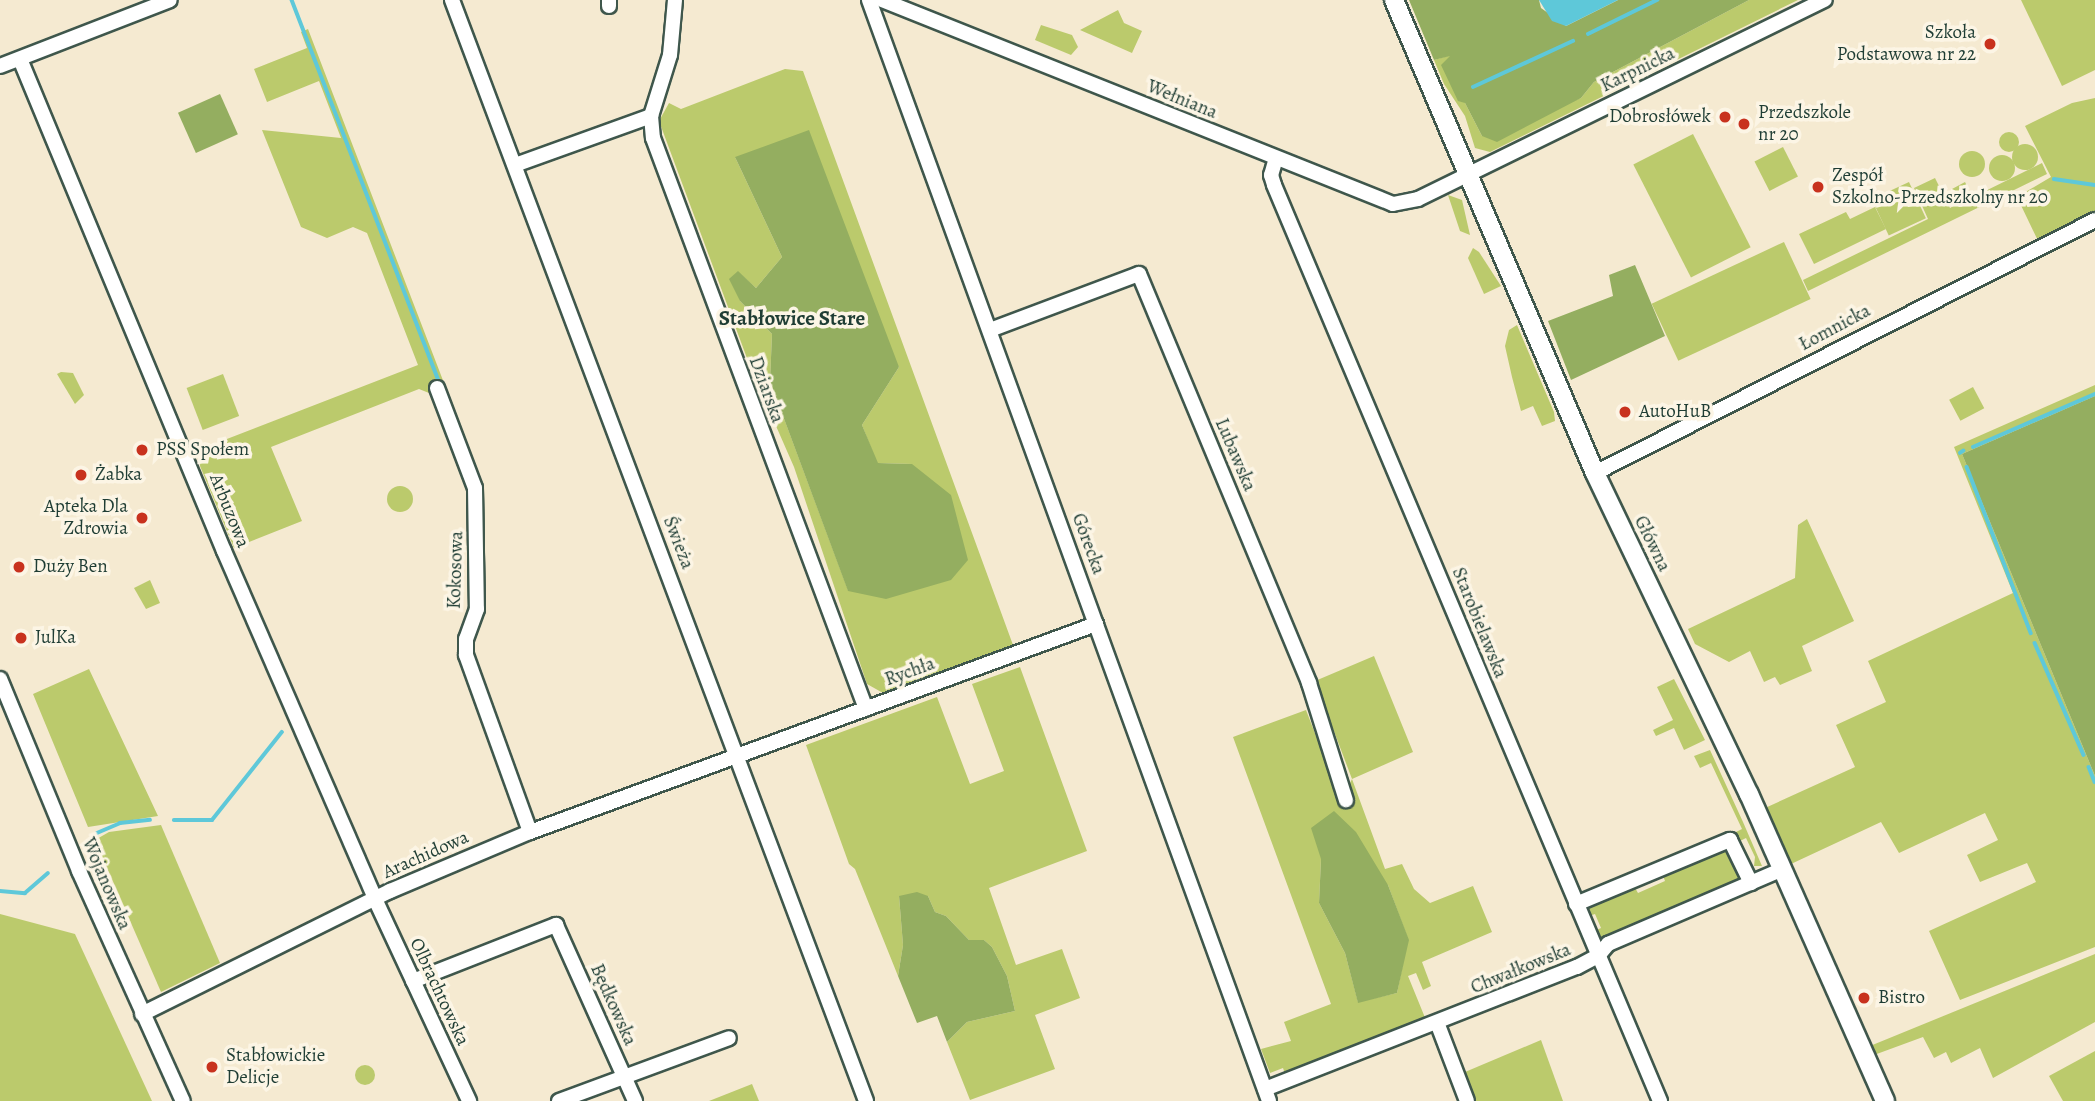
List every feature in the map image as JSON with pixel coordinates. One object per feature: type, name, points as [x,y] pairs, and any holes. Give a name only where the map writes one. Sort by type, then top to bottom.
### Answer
[{"type":"street","points":[[0,66],[170,0]]},
{"type":"street","name":"Świeża","points":[[452,0],[866,1101]]},
{"type":"street","points":[[515,165],[651,116],[665,78],[675,0]]},
{"type":"street","name":"Górecka","points":[[869,0],[1267,1095]]},
{"type":"street","name":"Wełniana","points":[[882,0],[1393,204],[1418,199],[1468,173]]},
{"type":"street","name":"Główna","points":[[1394,0],[1595,473],[1783,869],[1885,1101]]},
{"type":"street","name":"Karpnicka","points":[[1468,173],[1825,0]]},
{"type":"street","name":"Arbuzowa","points":[[20,59],[224,551],[375,899]]},
{"type":"street","name":"Dziarska","points":[[651,116],[653,138],[866,709]]},
{"type":"street","name":"Starobielawska","points":[[1276,158],[1271,175],[1274,185],[1660,1101]]},
{"type":"street","name":"Łomnicka","points":[[1595,473],[2095,220]]},
{"type":"street","name":"Lubawska","points":[[990,330],[1139,274],[1309,683],[1346,800]]},
{"type":"street","name":"Kokosowa","points":[[437,388],[476,499],[477,609],[464,647],[530,831]]},
{"type":"street","name":"Rychła","points":[[737,755],[1096,624]]},
{"type":"street","name":"Wojanowska","points":[[0,679],[142,1014],[183,1101]]},
{"type":"street","name":"Arachidowa","points":[[142,1014],[375,899],[530,831],[737,755]]},
{"type":"street","points":[[1576,904],[1730,840],[1751,883]]},
{"type":"street","name":"Chwałkowska","points":[[1267,1095],[1598,956],[1608,943],[1783,869]]},
{"type":"street","name":"Olbrachtowska","points":[[375,899],[469,1101]]},
{"type":"street","name":"Będkowska","points":[[413,981],[556,925],[635,1101]]},
{"type":"street","points":[[1438,1025],[1467,1101]]},
{"type":"street","points":[[559,1101],[729,1038]]},
{"type":"green space","points":[[1409,0],[1539,0],[1541,8],[1566,26],[1618,0],[1749,0],[1594,82],[1581,98],[1497,142],[1482,136],[1465,103],[1458,101],[1441,65],[1450,56],[1434,60]]},
{"type":"green space","points":[[1749,0],[1798,0],[1490,152],[1475,148],[1465,116],[1444,84],[1434,60],[1451,55],[1465,103],[1482,136],[1581,98],[1594,82]]},
{"type":"green space","points":[[2021,0],[2095,0],[2095,70],[2062,86]]},
{"type":"green space","points":[[1118,10],[1124,23],[1142,31],[1132,53],[1080,30]]},
{"type":"green space","points":[[1041,25],[1072,35],[1078,47],[1071,55],[1035,40]]},
{"type":"green space","points":[[308,29],[444,383],[429,393],[419,389],[271,447],[302,521],[234,548],[200,466],[201,449],[418,365],[367,233],[353,227],[327,238],[301,227],[262,130],[341,138],[319,81],[267,102],[254,69],[307,48],[301,32]]},
{"type":"green space","points":[[785,69],[803,71],[1013,645],[883,693],[867,684],[794,467],[751,369],[659,121],[669,103],[681,109]],"holes":[[[735,157],[899,367],[862,425],[877,463],[912,464],[848,590],[770,381],[772,334],[740,301],[738,272],[756,288],[782,257]]]},
{"type":"green space","points":[[220,94],[238,134],[196,153],[178,113]]},
{"type":"green space","points":[[2095,98],[2095,229],[1765,391],[2041,247],[2017,197],[2051,177],[2025,126],[2072,103]]},
{"type":"green space","points":[[809,130],[899,367],[862,425],[878,463],[912,464],[951,495],[968,560],[951,580],[886,599],[848,591],[770,381],[772,334],[740,301],[729,279],[738,271],[756,288],[782,257],[735,157]]},
{"type":"green space","points":[[2005,132],[2013,132],[2019,142],[2013,152],[2005,152],[1999,146],[1999,138]]},
{"type":"green space","points":[[1693,134],[1751,247],[1691,278],[1633,164]]},
{"type":"green space","points":[[2025,144],[2034,148],[2038,157],[2034,166],[2025,170],[2016,166],[2012,157],[2016,148]]},
{"type":"green space","points":[[1783,147],[1798,176],[1769,191],[1754,162]]},
{"type":"green space","points":[[1972,151],[1981,155],[1985,164],[1981,173],[1972,177],[1963,173],[1959,164],[1963,155]]},
{"type":"green space","points":[[2002,155],[2011,159],[2015,168],[2011,177],[2002,181],[1993,177],[1989,168],[1993,159]]},
{"type":"green space","points":[[2042,163],[2047,174],[1808,291],[1803,280],[1928,219],[1914,188],[1935,178],[1950,208],[1959,203],[1952,189],[1965,182],[1972,196],[1963,202]]},
{"type":"green space","points":[[1909,182],[1926,218],[1889,236],[1872,199]]},
{"type":"green space","points":[[1448,195],[1462,200],[1470,235],[1460,231]]},
{"type":"green space","points":[[1875,207],[1886,229],[1814,264],[1799,234],[1846,212],[1850,219]]},
{"type":"green space","points":[[1784,242],[1811,299],[1678,361],[1652,304]]},
{"type":"green space","points":[[1473,248],[1479,252],[1501,286],[1484,294],[1468,258]]},
{"type":"green space","points":[[1635,265],[1665,336],[1571,380],[1548,321],[1613,296],[1609,275]]},
{"type":"green space","points":[[1517,325],[1554,412],[1555,421],[1542,426],[1533,406],[1521,411],[1512,377],[1505,346],[1509,330]]},
{"type":"green space","points":[[73,373],[84,395],[75,404],[57,374]]},
{"type":"green space","points":[[223,374],[239,416],[203,430],[187,388]]},
{"type":"green space","points":[[2095,385],[2095,396],[1962,454],[2095,776],[2095,947],[1960,1000],[1929,931],[2036,882],[2027,863],[1980,882],[1967,855],[1998,840],[1985,813],[1899,853],[1881,822],[1791,864],[1765,808],[1855,767],[1836,725],[1886,702],[1868,661],[2013,593],[1954,447]]},
{"type":"green space","points":[[1973,387],[1984,408],[1960,421],[1949,400]]},
{"type":"green space","points":[[2095,396],[2095,776],[1962,454]]},
{"type":"green space","points":[[400,486],[409,490],[413,499],[409,508],[400,512],[391,508],[387,499],[391,490]]},
{"type":"green space","points":[[1807,519],[1854,621],[1802,646],[1812,671],[1780,685],[1775,677],[1764,682],[1750,651],[1729,662],[1695,644],[1688,629],[1795,578],[1798,525]]},
{"type":"green space","points":[[150,580],[160,603],[146,609],[134,588]]},
{"type":"green space","points":[[1374,656],[1413,752],[1352,779],[1315,681]]},
{"type":"green space","points":[[1020,667],[1087,851],[989,888],[1016,965],[1062,949],[1080,998],[1035,1015],[1055,1069],[970,1100],[947,1042],[967,1022],[1015,1011],[1007,976],[992,947],[984,940],[969,940],[946,916],[935,912],[928,896],[899,896],[903,945],[898,976],[855,869],[849,864],[806,745],[937,697],[970,784],[1004,771],[972,684]]},
{"type":"green space","points":[[89,669],[158,816],[88,827],[33,694]]},
{"type":"green space","points":[[1674,679],[1705,740],[1684,750],[1674,728],[1656,736],[1653,730],[1673,720],[1657,687]]},
{"type":"green space","points":[[1306,710],[1341,801],[1352,779],[1385,869],[1402,864],[1414,889],[1430,903],[1473,886],[1492,932],[1422,962],[1431,986],[1423,990],[1416,973],[1408,976],[1428,1025],[1286,1077],[1283,1068],[1270,1073],[1261,1049],[1291,1041],[1284,1022],[1331,1004],[1233,737]],"holes":[[[1321,859],[1388,885],[1408,939],[1397,993],[1358,1002],[1345,953],[1319,903]]]},
{"type":"green space","points":[[1710,750],[1762,866],[1754,866],[1755,857],[1746,838],[1738,842],[1734,833],[1742,829],[1711,763],[1700,768],[1694,756]]},
{"type":"green space","points":[[1334,811],[1356,832],[1388,885],[1409,940],[1397,993],[1358,1003],[1345,953],[1319,903],[1321,859],[1311,828]]},
{"type":"green space","points":[[161,825],[220,963],[161,992],[95,840],[109,832]]},
{"type":"green space","points":[[1720,849],[1727,852],[1740,879],[1738,883],[1598,941],[1592,932],[1601,928],[1595,914],[1586,917],[1586,905],[1634,886],[1638,893],[1665,881],[1662,873]]},
{"type":"green space","points":[[917,892],[928,896],[935,912],[946,916],[969,940],[984,940],[992,947],[1007,976],[1015,1011],[967,1022],[947,1042],[937,1016],[917,1023],[898,976],[903,945],[899,896]]},
{"type":"green space","points":[[0,914],[75,934],[152,1101],[0,1101]]},
{"type":"green space","points":[[2095,954],[2095,1022],[1993,1078],[1980,1048],[1951,1063],[1946,1052],[1934,1058],[1923,1037],[1874,1055],[1870,1046]]},
{"type":"green space","points":[[1541,1040],[1563,1101],[1476,1101],[1465,1072]]},
{"type":"green space","points":[[2095,1051],[2095,1101],[2063,1101],[2049,1076]]},
{"type":"green space","points":[[365,1065],[372,1068],[375,1075],[372,1082],[365,1085],[358,1082],[355,1075],[358,1068]]},
{"type":"green space","points":[[752,1084],[759,1101],[709,1101]]},
{"type":"water","points":[[1539,0],[1618,0],[1566,26],[1552,21]]},
{"type":"waterway","points":[[292,0],[440,383]]},
{"type":"waterway","points":[[1588,34],[1657,0]]},
{"type":"waterway","points":[[1473,87],[1573,41]]},
{"type":"waterway","points":[[2054,179],[2095,185]]},
{"type":"waterway","points":[[1973,447],[2095,394]]},
{"type":"waterway","points":[[1967,467],[2031,633]]},
{"type":"waterway","points":[[2035,643],[2084,755]]},
{"type":"waterway","points":[[174,820],[212,820],[282,732]]},
{"type":"waterway","points":[[2089,767],[2095,782]]},
{"type":"waterway","points":[[97,833],[120,823],[150,820]]},
{"type":"waterway","points":[[0,891],[25,893],[48,873]]},
{"type":"place","name":"Szkoła Podstawowa nr 22","points":[[1990,44]]},
{"type":"place","name":"Dobrosłówek","points":[[1725,117]]},
{"type":"place","name":"Przedszkole nr 20","points":[[1744,124]]},
{"type":"place","name":"Zespół Szkolno-Przedszkolny nr 20","points":[[1818,187]]},
{"type":"place","name":"AutoHuB","points":[[1625,412]]},
{"type":"place","name":"PSS Społem","points":[[142,450]]},
{"type":"place","name":"Żabka","points":[[81,475]]},
{"type":"place","name":"Apteka Dla Zdrowia","points":[[142,518]]},
{"type":"place","name":"Duży Ben","points":[[19,567]]},
{"type":"place","name":"JulKa","points":[[21,638]]},
{"type":"place","name":"Bistro","points":[[1864,998]]},
{"type":"place","name":"Stabłowickie Delicje","points":[[212,1067]]},
{"type":"district","name":"Stabłowice Stare","points":[[792,318]]}]
